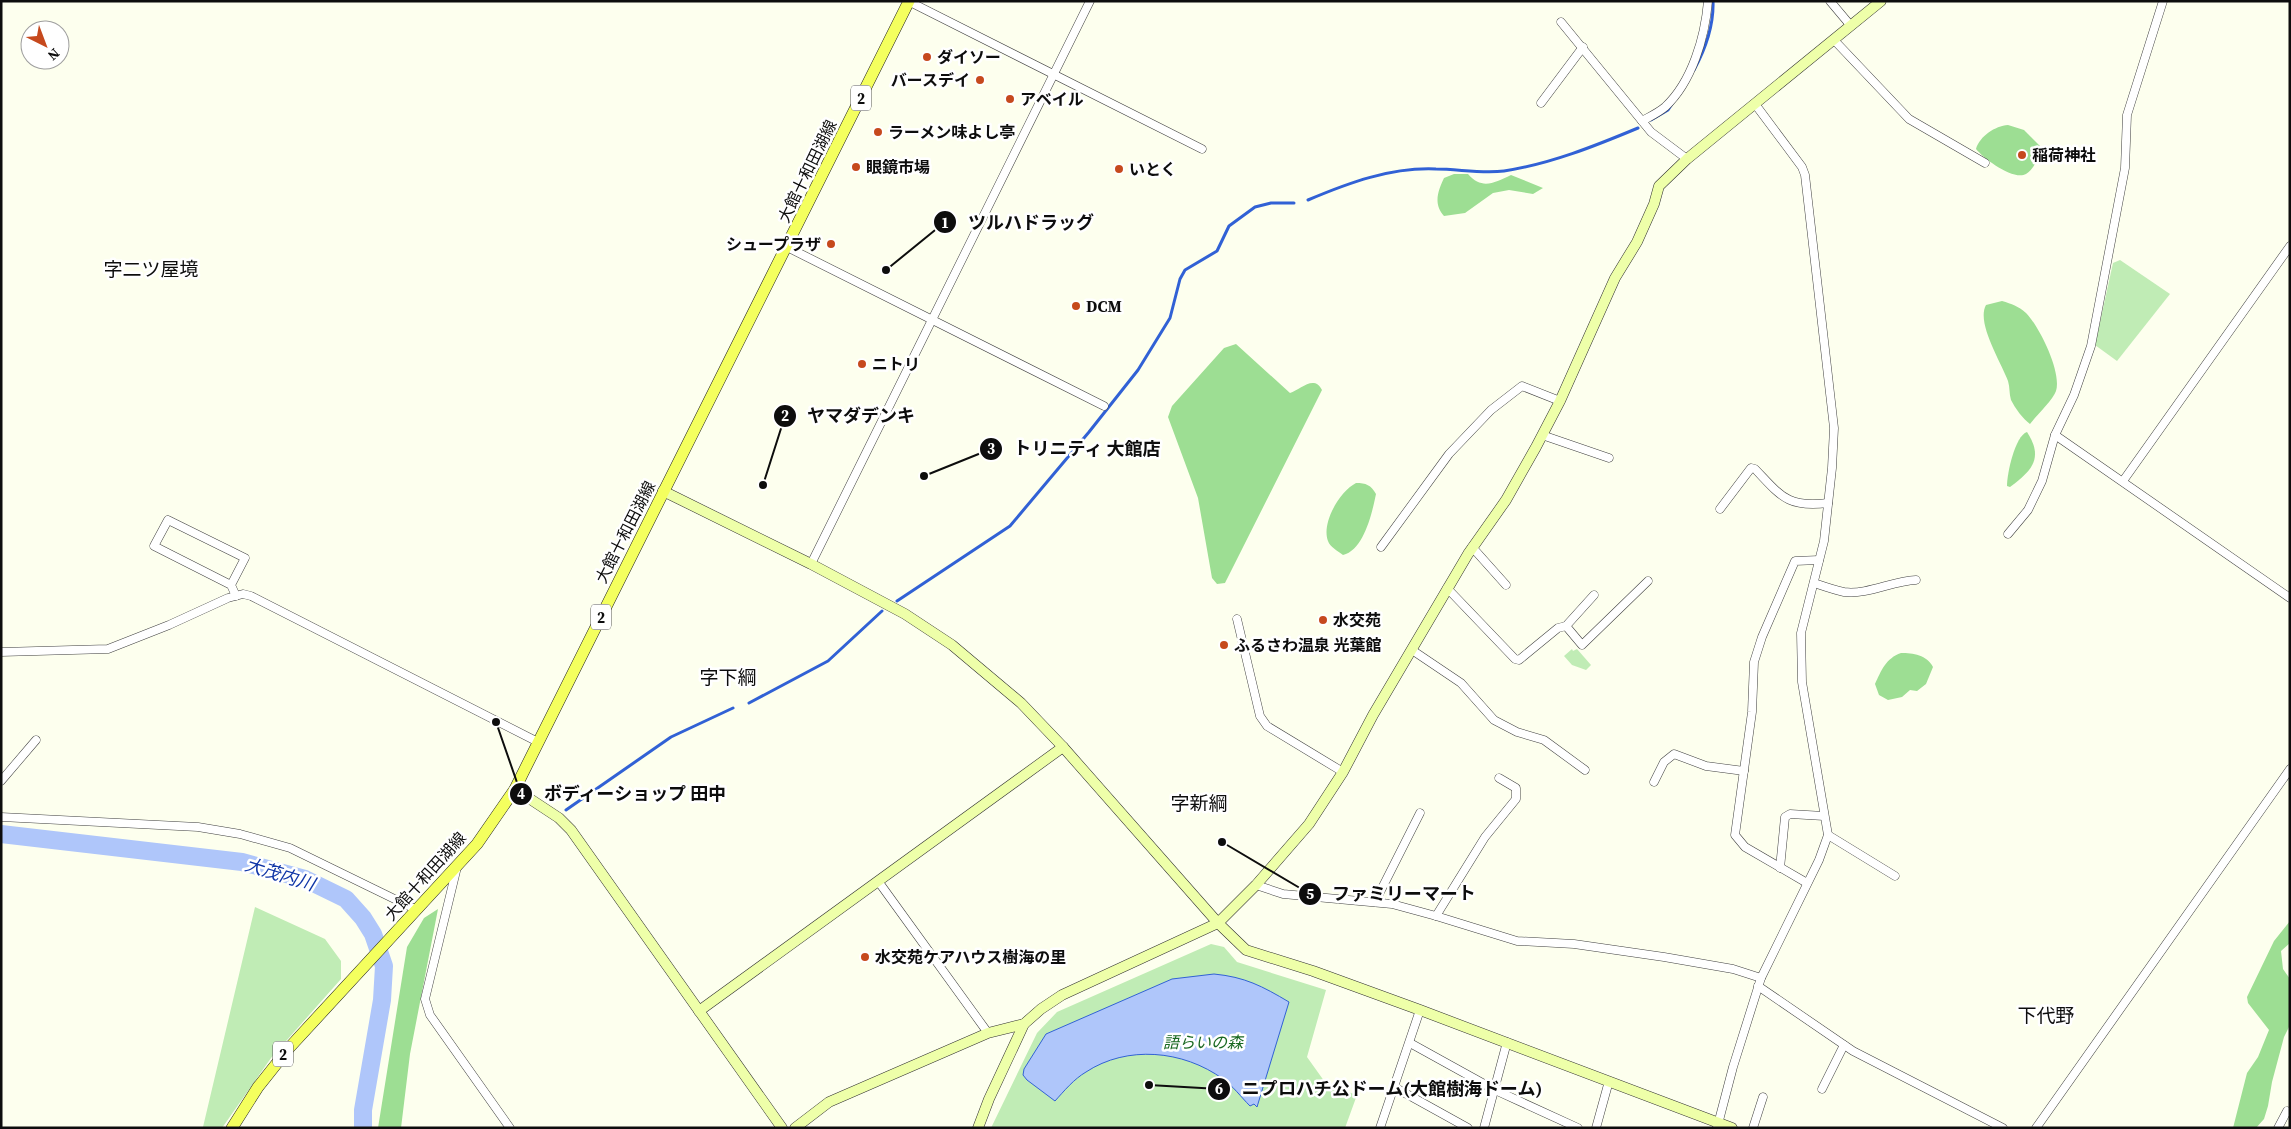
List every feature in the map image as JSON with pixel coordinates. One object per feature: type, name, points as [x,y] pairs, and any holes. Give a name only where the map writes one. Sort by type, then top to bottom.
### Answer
[{"type":"main road","name":"大館十和田湖線","points":[[232,1128],[258,1087],[284,1054],[458,866],[477,844],[515,789],[663,491],[788,248],[908,1]]},
{"type":"street","points":[[908,1],[1202,149]]},
{"type":"street","points":[[811,564],[1090,1]]},
{"type":"street","points":[[1642,121],[1664,108],[1688,73],[1701,42],[1708,1]]},
{"type":"street","points":[[1830,1],[1851,26]]},
{"type":"street","points":[[978,1128],[992,1092],[1024,1024],[1041,1009],[1062,995],[1218,923],[1256,885],[1309,824],[1344,772],[1373,715],[1447,588],[1472,547],[1506,500],[1542,435],[1560,401],[1615,278],[1637,242],[1654,204],[1659,186],[1687,159],[1881,1]]},
{"type":"street","points":[[2008,534],[2028,510],[2042,481],[2055,435],[2074,395],[2090,346],[2125,168],[2127,115],[2163,1]]},
{"type":"street","points":[[1561,22],[1651,132],[1687,159]]},
{"type":"street","points":[[1834,40],[1909,120],[1986,163]]},
{"type":"street","points":[[1541,103],[1583,47]]},
{"type":"street","points":[[1718,1125],[1760,982],[1823,853],[1828,836],[1802,682],[1801,633],[1824,541],[1834,428],[1805,175],[1802,167],[1755,104]]},
{"type":"street","points":[[2123,481],[2290,246]]},
{"type":"street","points":[[788,248],[1104,406]]},
{"type":"street","points":[[1381,546],[1449,454],[1491,410],[1522,386],[1560,401]]},
{"type":"street","points":[[1542,435],[1609,458]]},
{"type":"street","points":[[2055,435],[2290,598]]},
{"type":"street","points":[[1720,509],[1751,468],[1755,469],[1774,490],[1794,503],[1806,506],[1828,503]]},
{"type":"street","points":[[663,491],[811,564],[905,614],[952,645],[1021,704],[1063,747],[1218,923],[1246,950],[1313,971],[1508,1042],[1718,1125],[1732,1128]]},
{"type":"street","points":[[231,585],[245,558],[168,520],[154,546],[231,585],[236,596]]},
{"type":"street","points":[[1472,547],[1506,585]]},
{"type":"street","points":[[1807,883],[1744,848],[1735,835],[1752,712],[1754,662],[1762,637],[1795,561],[1819,560]]},
{"type":"street","points":[[1814,583],[1842,592],[1852,592],[1904,580],[1916,580]]},
{"type":"street","points":[[1566,626],[1582,645],[1648,581]]},
{"type":"street","points":[[1447,588],[1518,660],[1558,628],[1566,626],[1594,595]]},
{"type":"street","points":[[1,652],[108,649],[135,640],[242,594],[251,596],[538,742]]},
{"type":"street","points":[[1237,619],[1260,716],[1266,726],[1344,772]]},
{"type":"street","points":[[1412,650],[1460,683],[1494,720],[1518,732],[1544,740],[1585,770]]},
{"type":"street","points":[[1,781],[36,740]]},
{"type":"street","points":[[699,1011],[1063,747]]},
{"type":"street","points":[[1654,782],[1664,762],[1674,754],[1706,766],[1744,771]]},
{"type":"street","points":[[2036,1128],[2290,770]]},
{"type":"street","points":[[1436,916],[1485,837],[1516,799],[1516,788],[1499,778]]},
{"type":"street","points":[[515,789],[559,818],[571,830],[782,1128]]},
{"type":"street","points":[[1375,902],[1420,813]]},
{"type":"street","points":[[1780,868],[1785,817],[1790,814],[1824,816]]},
{"type":"street","points":[[1,817],[198,827],[240,834],[290,848],[417,910]]},
{"type":"street","points":[[1828,836],[1895,876]]},
{"type":"street","points":[[458,866],[425,999],[430,1016],[510,1128]]},
{"type":"street","points":[[878,881],[988,1033]]},
{"type":"street","points":[[1256,885],[1283,894],[1392,904],[1517,942],[1574,944],[1655,955],[1733,969],[1760,982],[1844,1045],[1927,1090],[2004,1128]]},
{"type":"street","points":[[1380,1128],[1420,1010]]},
{"type":"street","points":[[795,1128],[829,1102],[988,1033],[1024,1024]]},
{"type":"street","points":[[1484,1128],[1508,1042]]},
{"type":"street","points":[[1410,1043],[1495,1090],[1578,1128]]},
{"type":"street","points":[[1822,1089],[1844,1045]]},
{"type":"street","points":[[1596,1128],[1609,1081]]},
{"type":"street","points":[[1394,1087],[1468,1128]]},
{"type":"street","points":[[1753,1128],[1763,1097]]},
{"type":"street","points":[[2278,1128],[2289,1110]]},
{"type":"green space","points":[[2008,125],[2024,130],[2042,148],[2034,166],[2026,174],[2021,175],[2007,172],[1992,163],[1976,149],[1984,136],[1989,132],[1998,127]]},
{"type":"green space","points":[[1454,174],[1468,174],[1478,182],[1488,184],[1511,175],[1543,188],[1533,194],[1509,190],[1493,193],[1465,213],[1444,216],[1439,207],[1438,193],[1444,178]]},
{"type":"green space","points":[[2120,260],[2170,294],[2117,361],[2095,345],[2113,263]]},
{"type":"green space","points":[[2002,301],[2012,304],[2026,313],[2031,319],[2043,338],[2056,373],[2057,383],[2054,395],[2030,424],[2019,413],[2011,400],[2008,381],[1984,322],[1986,305]]},
{"type":"green space","points":[[1236,344],[1290,393],[1311,383],[1319,385],[1322,390],[1225,583],[1217,584],[1212,578],[1198,498],[1168,417],[1172,406],[1224,348]]},
{"type":"green space","points":[[2027,432],[2035,449],[2033,463],[2030,469],[2018,481],[2010,487],[2007,486],[2008,473],[2015,447]]},
{"type":"green space","points":[[1356,483],[1368,485],[1376,494],[1362,539],[1350,552],[1343,555],[1329,543],[1327,525],[1338,500]]},
{"type":"green space","points":[[1572,649],[1573,651],[1577,649],[1591,665],[1586,670],[1572,665],[1564,656]]},
{"type":"green space","points":[[1901,653],[1915,654],[1923,657],[1933,667],[1926,684],[1917,691],[1910,690],[1902,697],[1888,700],[1879,695],[1875,684],[1891,658]]},
{"type":"green space","points":[[255,907],[325,939],[341,961],[341,979],[271,1058],[222,1128],[203,1127]]},
{"type":"green space","points":[[438,909],[410,1054],[401,1128],[378,1128],[407,947],[424,918]]},
{"type":"green space","points":[[2290,921],[2290,943],[2281,951],[2283,969],[2290,979],[2290,1025],[2284,1037],[2272,1082],[2268,1106],[2264,1119],[2256,1128],[2233,1128],[2247,1073],[2258,1057],[2269,1030],[2248,1003],[2247,997],[2274,941]]},
{"type":"green space","name":"語らいの森","points":[[1211,944],[1224,947],[1237,962],[1326,990],[1307,1057],[1327,1085],[1357,1095],[1345,1128],[991,1128],[1037,1033],[1057,1012]]},
{"type":"water","points":[[1214,974],[1235,977],[1253,983],[1289,1002],[1257,1107],[1254,1104],[1250,1106],[1234,1088],[1207,1069],[1173,1057],[1155,1054],[1119,1058],[1102,1063],[1077,1078],[1055,1101],[1023,1075],[1024,1069],[1046,1034],[1172,979]]},
{"type":"waterway","points":[[1694,70],[1708,37],[1713,1]]},
{"type":"waterway","points":[[1651,120],[1668,110],[1672,104]]},
{"type":"waterway","points":[[1308,200],[1354,182],[1386,173],[1419,169],[1496,172],[1521,168],[1572,154],[1638,128]]},
{"type":"waterway","points":[[897,601],[1010,526],[1138,370],[1170,318],[1180,279],[1185,270],[1217,251],[1229,226],[1255,207],[1271,203],[1294,203]]},
{"type":"waterway","points":[[749,703],[828,661],[882,611]]},
{"type":"waterway","points":[[566,810],[671,737],[733,708]]},
{"type":"waterway","name":"大茂内川","points":[[1,834],[242,862],[305,879],[346,899],[363,918],[373,934],[384,966],[382,1000],[363,1110],[363,1128]]},
{"type":"place","name":"ダイソー","points":[[927,57]]},
{"type":"place","name":"バースデイ","points":[[980,80]]},
{"type":"place","name":"アベイル","points":[[1010,99]]},
{"type":"place","name":"ラーメン味よし亭","points":[[878,132]]},
{"type":"place","name":"稲荷神社","points":[[2022,155]]},
{"type":"place","name":"眼鏡市場","points":[[856,167]]},
{"type":"place","name":"いとく","points":[[1119,169]]},
{"type":"place","name":"シュープラザ","points":[[831,244]]},
{"type":"place","name":"ツルハドラッグ","points":[[886,270]]},
{"type":"place","name":"DCM","points":[[1076,306]]},
{"type":"place","name":"ニトリ","points":[[862,364]]},
{"type":"place","name":"トリニティ 大館店","points":[[924,476]]},
{"type":"place","name":"ヤマダデンキ","points":[[763,485]]},
{"type":"place","name":"水交苑","points":[[1323,620]]},
{"type":"place","name":"ふるさわ温泉 光葉館","points":[[1224,645]]},
{"type":"place","name":"ボディーショップ 田中","points":[[496,722]]},
{"type":"place","name":"ファミリーマート","points":[[1222,842]]},
{"type":"place","name":"水交苑ケアハウス樹海の里","points":[[865,957]]},
{"type":"place","name":"ニプロハチ公ドーム(大館樹海ドーム)","points":[[1149,1085]]},
{"type":"district","name":"字二ツ屋境","points":[[151,269]]},
{"type":"district","name":"字下綱","points":[[728,677]]},
{"type":"district","name":"字新綱","points":[[1199,803]]},
{"type":"district","name":"下代野","points":[[2046,1015]]}]
